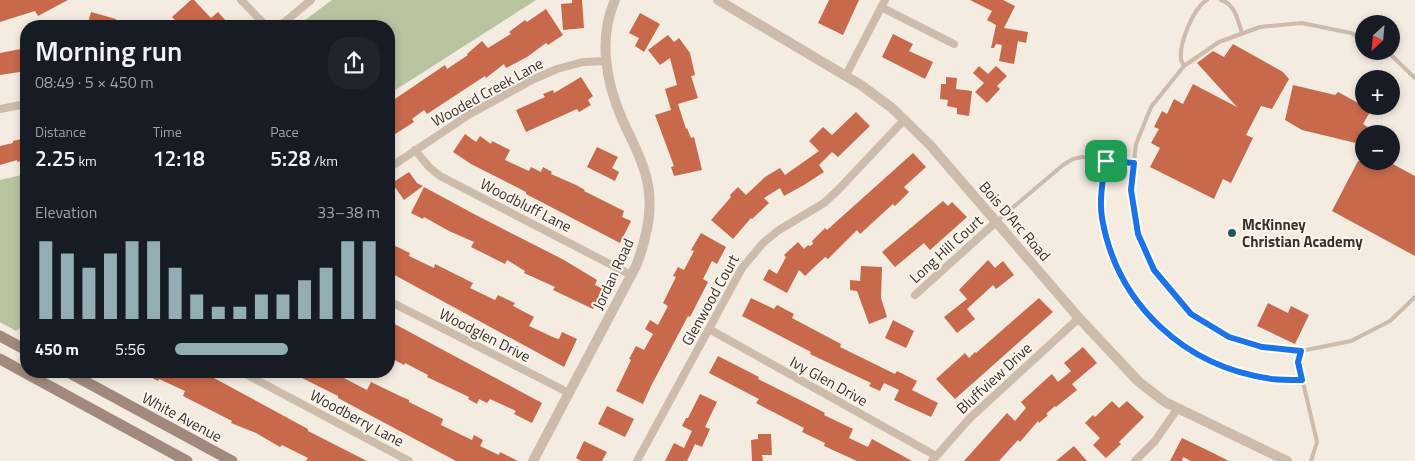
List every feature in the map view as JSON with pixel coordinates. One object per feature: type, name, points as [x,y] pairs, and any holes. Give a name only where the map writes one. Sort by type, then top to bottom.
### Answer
[{"type":"main road","points":[[0,336],[20,347]]},
{"type":"main road","points":[[0,359],[20,370]]},
{"type":"main road","points":[[35,378],[187,461]]},
{"type":"main road","name":"White Avenue","points":[[79,378],[232,461]]},
{"type":"street","points":[[241,0],[260,20]]},
{"type":"street","points":[[287,20],[311,0]]},
{"type":"street","name":"Jordan Road","points":[[533,461],[631,275],[644,247],[649,223],[650,199],[647,180],[610,86],[606,61],[605,48],[608,24],[615,0]]},
{"type":"street","name":"Bois D'Arc Road","points":[[718,0],[846,75],[879,98],[904,119],[930,145],[1080,318],[1139,382],[1152,393],[1178,408],[1287,461]]},
{"type":"street","points":[[846,75],[883,4],[954,44]]},
{"type":"street","name":"Wooded Creek Lane","points":[[395,164],[470,114],[534,79],[557,69],[583,62],[606,61]]},
{"type":"street","points":[[0,109],[20,105]]},
{"type":"street","name":"Glenwood Court","points":[[637,461],[752,253],[779,230],[824,203],[904,119]]},
{"type":"street","name":"Woodbluff Lane","points":[[415,150],[429,167],[440,176],[631,275]]},
{"type":"street","name":"Long Hill Court","points":[[915,296],[996,222]]},
{"type":"street","name":"Woodglen Drive","points":[[395,304],[570,393]]},
{"type":"street","name":"Bluffview Drive","points":[[934,459],[970,418],[1080,318]]},
{"type":"street","name":"Ivy Glen Drive","points":[[709,329],[934,459]]},
{"type":"street","name":"Woodberry Lane","points":[[253,378],[409,461]]},
{"type":"street","points":[[1135,461],[1154,442],[1178,408]]},
{"type":"lane","points":[[1184,66],[1181,58],[1182,46],[1189,25],[1197,9],[1207,0]]},
{"type":"lane","points":[[1224,0],[1234,10],[1242,33]]},
{"type":"lane","points":[[1355,35],[1302,23],[1260,27],[1218,42],[1184,66],[1151,108],[1136,144],[1131,190],[1138,234],[1154,270],[1191,314],[1229,337],[1262,347],[1301,351],[1351,341],[1390,321],[1415,297]]},
{"type":"lane","points":[[1396,60],[1415,78]]},
{"type":"lane","points":[[996,222],[1063,165],[1073,159],[1082,158],[1134,163]]},
{"type":"lane","points":[[1106,161],[1102,194],[1102,217],[1118,268],[1130,292],[1148,316],[1170,337],[1194,354],[1221,366],[1245,374],[1273,379],[1302,380]]},
{"type":"lane","points":[[1301,351],[1298,362],[1317,442],[1311,461]]},
{"type":"green space","points":[[332,0],[536,0],[395,90],[395,20],[305,20]]},
{"type":"green space","points":[[20,175],[20,328],[16,331],[0,322],[0,180]]},
{"type":"building","points":[[0,0],[68,0],[38,16],[35,11],[0,22]]},
{"type":"building","points":[[191,0],[194,0],[211,18],[218,12],[225,20],[175,20],[172,17]]},
{"type":"building","points":[[572,0],[582,0],[584,28],[563,30],[561,4],[572,3]]},
{"type":"building","points":[[829,0],[859,0],[843,35],[818,23]]},
{"type":"building","points":[[970,0],[1003,0],[1015,6],[1004,28],[1028,32],[1026,43],[1018,41],[1014,64],[999,61],[1002,45],[996,44],[994,48],[991,48],[996,25],[987,20],[992,11]]},
{"type":"building","points":[[546,9],[563,35],[548,45],[546,43],[527,57],[506,68],[504,64],[486,78],[485,76],[427,114],[424,110],[412,119],[414,122],[395,134],[395,99],[445,65],[447,69],[468,55],[482,41],[488,48],[511,34],[509,32],[525,20],[527,22]]},
{"type":"building","points":[[91,12],[116,19],[116,20],[89,20]]},
{"type":"building","points":[[640,13],[660,24],[644,52],[635,46],[639,38],[629,33]]},
{"type":"building","points":[[893,34],[913,44],[909,51],[933,62],[925,79],[882,57]]},
{"type":"building","points":[[668,35],[674,42],[679,38],[690,53],[695,75],[691,76],[698,98],[678,104],[686,129],[691,138],[694,137],[702,170],[674,176],[671,167],[674,166],[655,115],[671,110],[665,89],[677,85],[670,58],[660,65],[648,50]]},
{"type":"building","points":[[1233,44],[1283,72],[1289,79],[1272,109],[1261,106],[1246,135],[1253,138],[1231,183],[1223,179],[1214,199],[1150,167],[1160,148],[1151,143],[1159,129],[1154,127],[1162,111],[1167,114],[1174,99],[1183,104],[1193,84],[1237,107],[1197,63],[1213,51],[1224,57]]},
{"type":"building","points":[[20,49],[20,72],[0,75],[0,53]]},
{"type":"building","points":[[979,66],[988,74],[996,66],[1007,76],[997,86],[1000,89],[987,103],[975,92],[984,83],[973,73]]},
{"type":"building","points":[[581,77],[593,96],[588,100],[591,105],[579,112],[577,109],[526,132],[516,110],[545,97],[543,94],[553,90],[554,93]]},
{"type":"building","points":[[946,77],[957,78],[956,89],[972,91],[969,116],[957,114],[957,108],[947,106],[948,100],[940,99],[941,84],[946,84]]},
{"type":"building","points":[[1293,85],[1335,95],[1338,92],[1355,101],[1355,115],[1368,115],[1363,124],[1364,125],[1355,125],[1355,143],[1302,130],[1285,120]]},
{"type":"building","points":[[856,112],[870,126],[838,157],[832,152],[819,165],[824,172],[784,196],[780,188],[764,198],[769,203],[751,218],[733,239],[711,220],[738,187],[746,195],[765,177],[780,168],[785,175],[819,151],[809,141],[823,127],[832,135]]},
{"type":"building","points":[[465,134],[476,142],[480,136],[491,144],[492,141],[510,150],[505,160],[529,171],[531,167],[541,172],[543,167],[552,172],[551,174],[624,211],[622,217],[631,221],[620,243],[526,194],[526,192],[471,164],[453,152]]},
{"type":"building","points":[[20,139],[20,161],[17,162],[17,160],[0,165],[0,146],[13,143],[13,141]]},
{"type":"building","points":[[597,147],[618,157],[612,168],[619,172],[615,181],[587,167]]},
{"type":"building","points":[[913,153],[926,167],[904,187],[909,192],[895,206],[893,204],[860,234],[857,230],[828,259],[825,257],[805,276],[799,270],[787,293],[763,280],[769,269],[777,274],[786,257],[784,255],[798,242],[804,249],[808,245],[813,244],[812,241],[825,228],[827,230]]},
{"type":"building","points":[[1355,167],[1355,170],[1400,170],[1400,168],[1415,176],[1415,256],[1332,211]]},
{"type":"building","points":[[409,172],[417,183],[423,186],[404,200],[395,187],[395,181]]},
{"type":"building","points":[[424,187],[564,260],[597,280],[595,285],[603,289],[593,309],[553,290],[555,287],[524,273],[525,271],[507,260],[505,264],[471,247],[474,242],[424,217],[423,219],[411,213]]},
{"type":"building","points":[[943,201],[948,206],[952,202],[967,217],[930,250],[924,243],[895,267],[882,252]]},
{"type":"building","points":[[701,233],[726,247],[717,264],[712,261],[703,279],[708,282],[690,317],[688,316],[643,404],[616,391],[636,346],[644,350],[653,334],[645,329],[650,320],[658,325],[668,306],[663,303],[676,277],[673,276],[678,267],[684,270],[694,251],[691,250]]},
{"type":"building","points":[[395,246],[410,253],[409,256],[434,268],[435,264],[473,283],[470,288],[495,300],[498,295],[515,303],[513,306],[534,317],[529,326],[555,338],[559,339],[562,332],[577,339],[564,367],[395,275]]},
{"type":"building","points":[[988,260],[995,268],[1003,261],[1014,275],[996,289],[993,285],[967,309],[975,319],[957,333],[944,317],[967,299],[959,290]]},
{"type":"building","points":[[861,266],[882,267],[881,298],[887,317],[869,324],[857,291],[850,290],[850,280],[860,281]]},
{"type":"building","points":[[751,298],[774,309],[777,305],[794,314],[792,318],[841,344],[840,347],[895,374],[897,371],[917,381],[912,390],[938,403],[931,417],[894,400],[899,390],[884,383],[880,391],[869,386],[871,383],[810,354],[811,352],[742,316]]},
{"type":"building","points":[[1039,298],[1053,312],[955,399],[936,379],[965,353],[969,358],[976,353]]},
{"type":"building","points":[[1268,303],[1288,313],[1291,306],[1309,315],[1295,344],[1257,326]]},
{"type":"building","points":[[893,320],[914,331],[906,348],[885,338]]},
{"type":"building","points":[[395,324],[542,403],[532,423],[514,414],[516,411],[490,399],[487,403],[479,399],[477,404],[468,399],[469,397],[427,377],[428,375],[405,363],[404,365],[395,360]]},
{"type":"building","points":[[1083,347],[1097,363],[1072,384],[1077,390],[1055,406],[1039,423],[1038,421],[1020,442],[1018,440],[999,461],[964,461],[1007,413],[1015,421],[1026,408],[1021,402],[1052,374],[1058,382],[1071,371],[1064,363]]},
{"type":"building","points":[[718,356],[853,429],[849,438],[868,447],[872,439],[912,461],[857,461],[824,446],[825,443],[802,432],[804,428],[756,403],[759,399],[709,373]]},
{"type":"building","points":[[153,378],[214,378],[308,429],[308,431],[367,461],[306,461],[308,458],[282,445],[280,447],[256,433],[231,423],[232,421],[183,396],[185,391],[159,379],[158,381]]},
{"type":"building","points":[[302,378],[344,378],[367,390],[371,382],[443,419],[441,425],[472,440],[474,435],[483,440],[480,446],[499,455],[500,452],[518,461],[456,461],[338,398],[338,396]]},
{"type":"building","points":[[700,394],[717,402],[705,427],[710,429],[702,447],[695,444],[687,461],[665,461],[674,443],[684,448],[692,431],[682,426]]},
{"type":"building","points":[[1112,401],[1119,408],[1127,401],[1144,417],[1106,458],[1093,445],[1100,438],[1085,423],[1093,415],[1095,417]]},
{"type":"building","points":[[607,406],[634,419],[625,437],[598,424]]},
{"type":"building","points":[[758,434],[771,434],[772,455],[762,455],[763,461],[752,461],[751,440],[758,439]]},
{"type":"building","points":[[1182,438],[1229,461],[1191,461],[1183,457],[1182,461],[1170,461]]},
{"type":"building","points":[[584,441],[607,452],[602,461],[581,461],[576,458]]},
{"type":"building","points":[[1074,446],[1087,461],[1056,461]]},
{"type":"place","name":"McKinney Christian Academy","points":[[1232,233]]},
{"type":"route","points":[[1106,161],[1134,163],[1131,190],[1138,234],[1154,270],[1191,314],[1229,337],[1262,347],[1301,351],[1298,362],[1302,380],[1273,379],[1245,374],[1221,366],[1194,354],[1170,337],[1148,316],[1130,292],[1118,268],[1102,217],[1102,194],[1106,161]]}]
